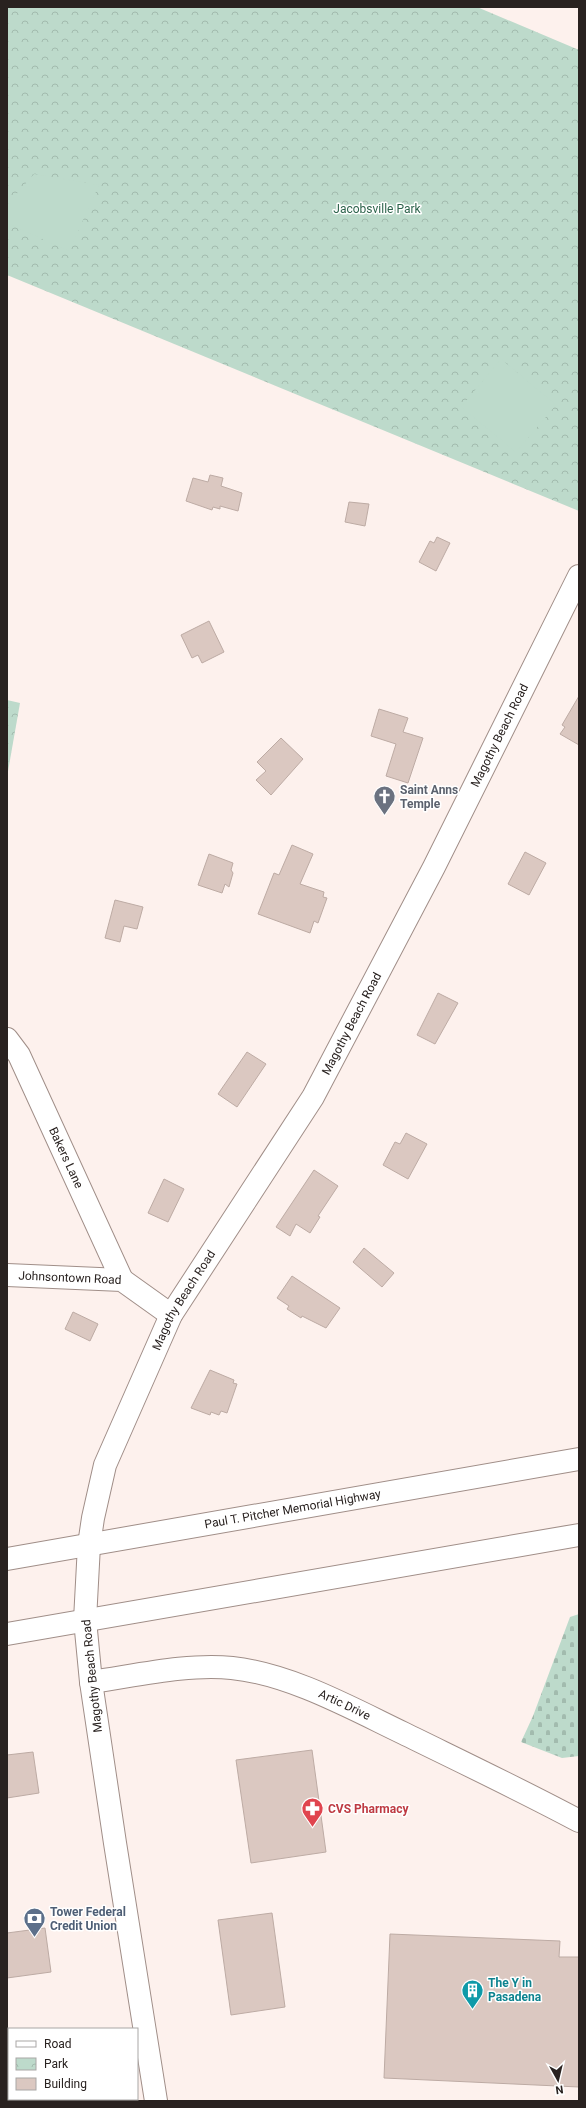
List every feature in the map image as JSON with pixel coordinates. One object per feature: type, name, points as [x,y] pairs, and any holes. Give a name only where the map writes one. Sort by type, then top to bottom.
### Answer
[{"type":"street","name":"Magothy Beach Road","points":[[156,2101],[91,1682],[85,1620],[89,1545],[93,1518],[105,1465],[171,1314],[313,1097],[434,867],[579,576]]},
{"type":"street","name":"Bakers Lane","points":[[7,1039],[19,1055],[122,1280]]},
{"type":"street","name":"Johnsontown Road","points":[[7,1275],[122,1280],[171,1314]]},
{"type":"street","name":"Paul T. Pitcher Memorial Highway","points":[[7,1559],[579,1460]]},
{"type":"street","points":[[7,1634],[579,1535]]},
{"type":"street","name":"Artic Drive","points":[[91,1682],[160,1672],[231,1668],[282,1679],[386,1725],[579,1821]]},
{"type":"green space","name":"Jacobsville Park","points":[[7,7],[477,7],[579,50],[579,511],[7,275]]},
{"type":"green space","points":[[34,174],[99,185],[69,251],[7,223],[7,205]]},
{"type":"green space","points":[[501,359],[556,405],[516,452],[461,407]]},
{"type":"green space","points":[[7,700],[20,703],[7,777]]},
{"type":"green space","points":[[579,1614],[579,1756],[562,1758],[521,1742],[533,1716],[570,1617]]},
{"type":"building","points":[[210,475],[223,478],[221,486],[242,493],[238,511],[220,506],[220,509],[213,507],[212,510],[186,501],[193,478],[208,482]]},
{"type":"building","points":[[349,502],[369,504],[365,526],[345,522]]},
{"type":"building","points":[[437,537],[450,543],[436,571],[419,562],[430,541],[434,543]]},
{"type":"building","points":[[209,621],[224,652],[202,663],[198,655],[192,658],[181,635]]},
{"type":"building","points":[[579,696],[579,745],[560,734],[565,727],[562,725]]},
{"type":"building","points":[[379,709],[408,718],[403,732],[423,738],[408,783],[386,776],[396,744],[371,736]]},
{"type":"building","points":[[281,738],[303,759],[271,795],[256,780],[266,771],[257,762]]},
{"type":"building","points":[[292,845],[313,854],[300,884],[324,892],[323,897],[327,898],[318,923],[314,921],[310,933],[258,914],[274,873],[279,875]]},
{"type":"building","points":[[525,852],[546,863],[529,895],[508,884]]},
{"type":"building","points":[[209,854],[233,863],[231,870],[233,873],[229,887],[225,884],[222,893],[198,885]]},
{"type":"building","points":[[115,900],[143,907],[137,929],[124,926],[120,942],[105,938]]},
{"type":"building","points":[[438,993],[458,1003],[435,1044],[417,1035]]},
{"type":"building","points":[[247,1052],[266,1064],[237,1107],[218,1094]]},
{"type":"building","points":[[406,1133],[427,1144],[408,1179],[383,1165],[395,1142],[400,1144]]},
{"type":"building","points":[[314,1170],[338,1186],[318,1216],[320,1217],[310,1233],[296,1224],[290,1236],[276,1227]]},
{"type":"building","points":[[164,1179],[184,1189],[168,1222],[148,1213]]},
{"type":"building","points":[[364,1248],[394,1273],[382,1287],[353,1262]]},
{"type":"building","points":[[292,1276],[340,1308],[326,1328],[302,1316],[301,1318],[287,1309],[289,1306],[277,1298]]},
{"type":"building","points":[[73,1312],[98,1324],[90,1341],[65,1329]]},
{"type":"building","points":[[210,1370],[234,1380],[233,1383],[237,1384],[227,1413],[221,1411],[219,1415],[211,1412],[210,1415],[191,1408]]},
{"type":"building","name":"CVS Pharmacy","points":[[312,1750],[326,1852],[251,1863],[236,1760]]},
{"type":"building","points":[[33,1752],[39,1793],[7,1798],[7,1755]]},
{"type":"building","points":[[272,1913],[285,2007],[231,2015],[218,1920]]},
{"type":"building","points":[[45,1928],[51,1972],[7,1978],[7,1933]]},
{"type":"building","name":"The Y in Pasadena","points":[[390,1934],[560,1941],[559,1957],[579,1957],[579,2087],[384,2078]]},
{"type":"place","name":"Saint Anns Temple","points":[[385,816]]},
{"type":"place","name":"CVS Pharmacy","points":[[313,1828]]},
{"type":"place","name":"Tower Federal Credit Union","points":[[34,1938]]},
{"type":"place","name":"The Y in Pasadena","points":[[472,2010]]}]
